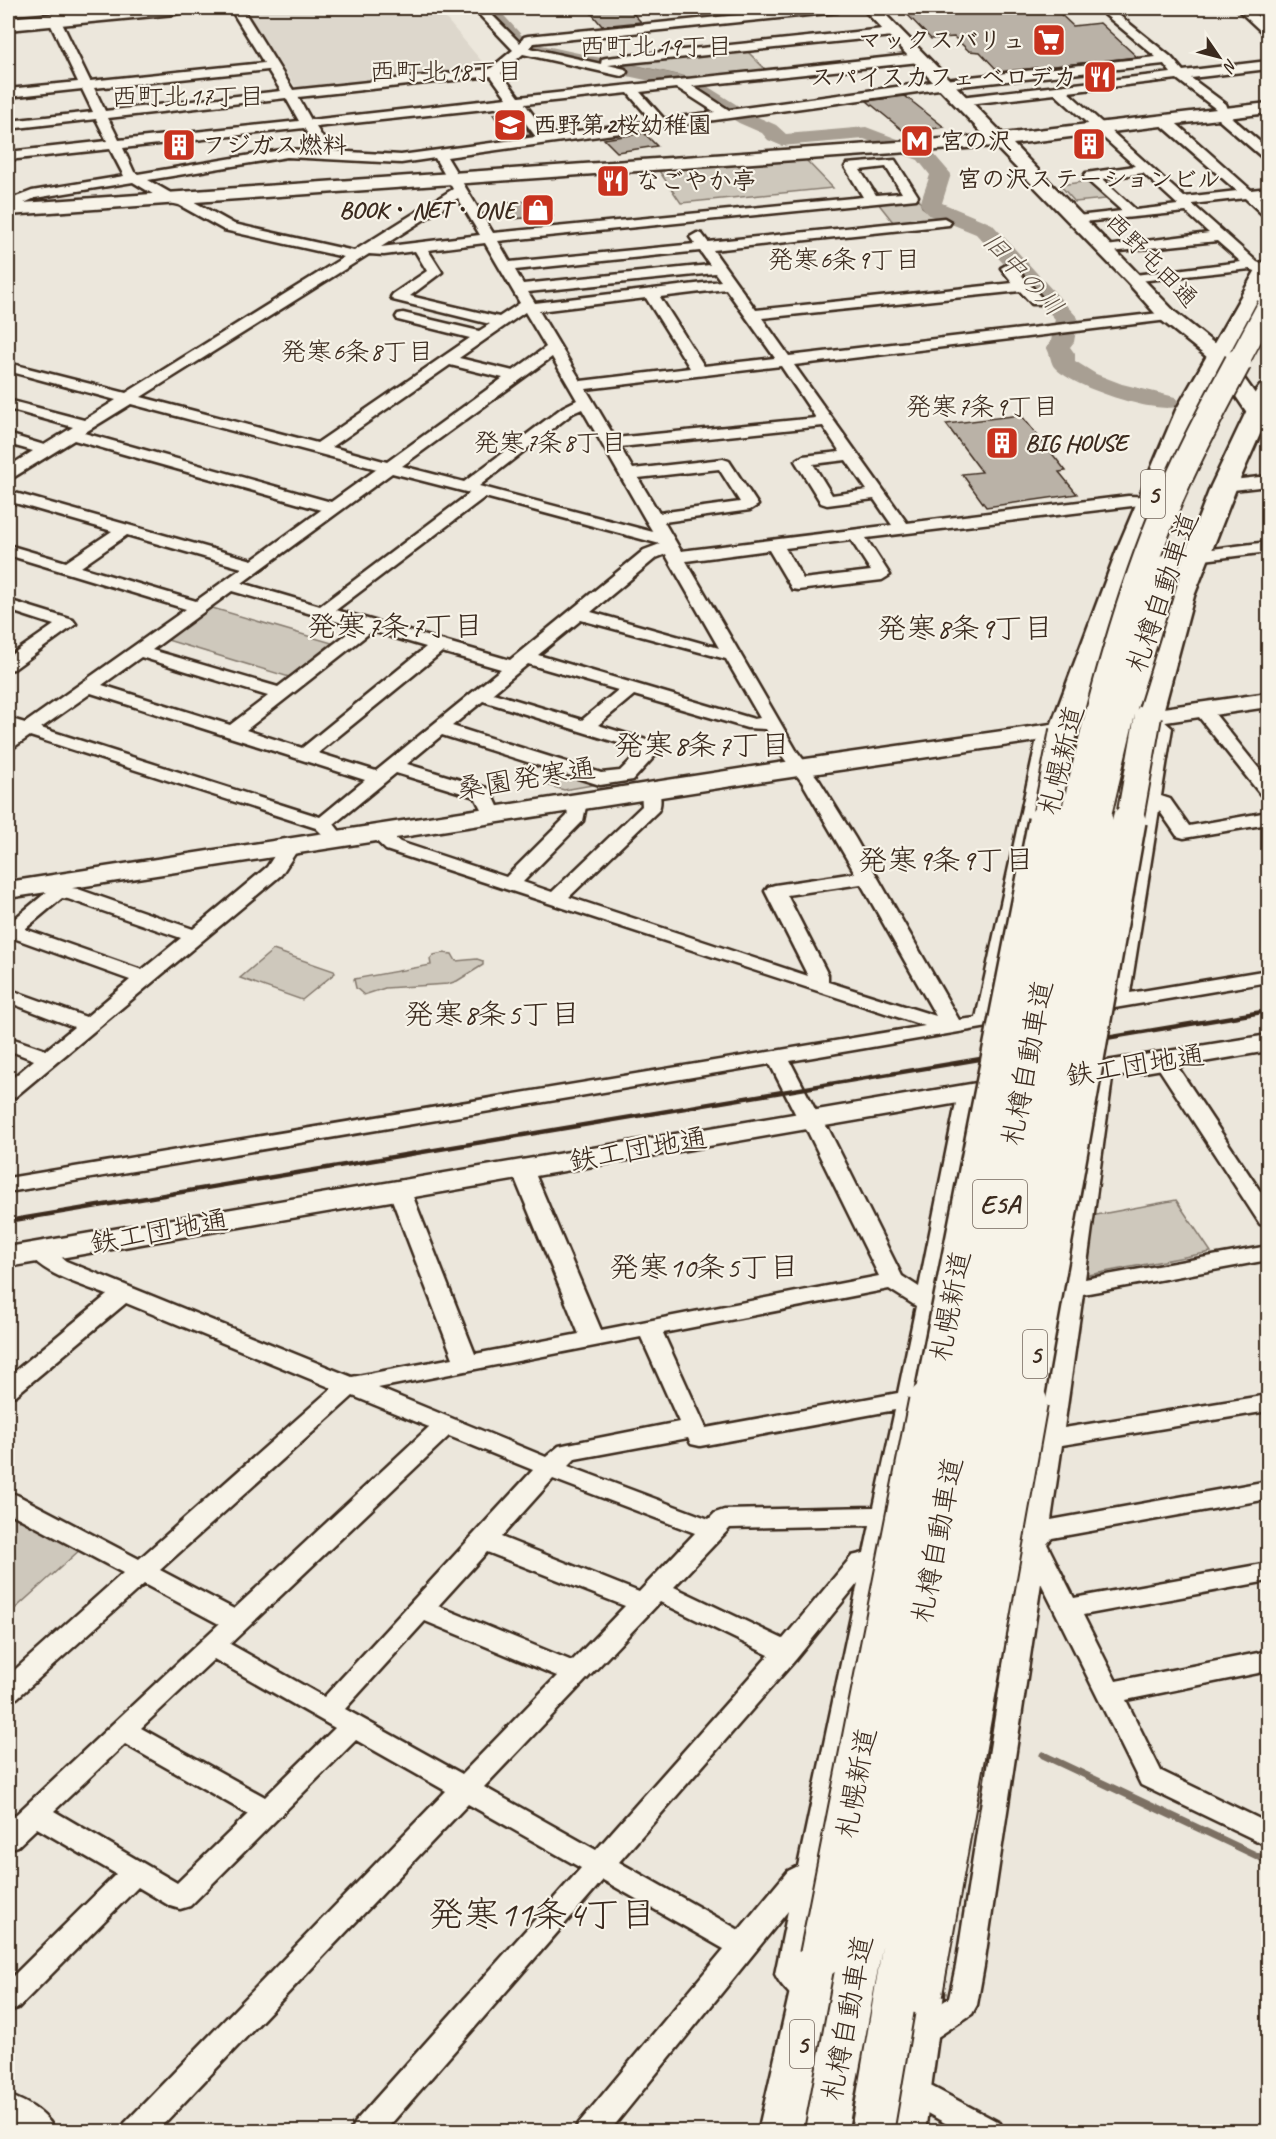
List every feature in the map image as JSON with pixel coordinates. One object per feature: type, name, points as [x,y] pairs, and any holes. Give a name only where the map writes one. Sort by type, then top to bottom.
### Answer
[{"type":"main road","points":[[8,24],[54,19],[88,12],[175,8]]},
{"type":"main road","name":"札幌新道","points":[[782,2132],[817,1976],[1063,731],[1131,547],[1188,410],[1219,357],[1264,269]]},
{"type":"main road","name":"札樽自動車道","points":[[826,2132],[1070,832],[1098,710],[1129,608],[1164,513],[1216,400],[1269,306]]},
{"type":"main road","name":"札樽自動車道","points":[[872,2132],[1093,836],[1125,703],[1153,609],[1182,527],[1213,454],[1269,343]]},
{"type":"main road","name":"5","points":[[901,2132],[921,1993],[1148,716],[1181,596],[1196,556],[1224,486],[1265,408]]},
{"type":"street","points":[[236,8],[327,155]]},
{"type":"street","points":[[478,8],[524,45],[686,83]]},
{"type":"street","points":[[496,8],[524,45]]},
{"type":"street","points":[[709,8],[812,104]]},
{"type":"street","points":[[8,125],[494,72],[524,45],[722,19],[838,8]]},
{"type":"street","name":"西野屯田通","points":[[870,8],[1135,279],[1168,316],[1219,357],[1265,408]]},
{"type":"street","points":[[1103,8],[1167,60],[1181,76],[1222,110],[1225,118],[1269,155]]},
{"type":"street","points":[[1242,8],[1269,31]]},
{"type":"street","points":[[54,19],[129,174],[165,196],[184,202],[229,227],[361,253],[869,200],[891,228]]},
{"type":"street","points":[[606,62],[741,38],[893,32]]},
{"type":"street","points":[[524,45],[653,72],[686,83],[737,114]]},
{"type":"street","points":[[8,156],[919,58]]},
{"type":"street","points":[[11,206],[32,195],[287,153],[401,159],[944,85],[1167,60]]},
{"type":"street","points":[[960,101],[1269,65]]},
{"type":"street","points":[[8,93],[271,66]]},
{"type":"street","points":[[494,72],[544,139]]},
{"type":"street","points":[[686,83],[683,86],[737,114]]},
{"type":"street","points":[[631,89],[661,123]]},
{"type":"street","points":[[1058,90],[1221,236],[1264,269]]},
{"type":"street","points":[[1097,124],[1164,120],[1269,102]]},
{"type":"street","points":[[8,474],[361,253],[454,180],[868,141],[920,146],[1222,110],[1269,108]]},
{"type":"street","points":[[1164,120],[1269,212]]},
{"type":"street","points":[[11,206],[454,180],[894,143],[995,137]]},
{"type":"street","points":[[439,154],[555,348],[772,723],[868,877],[953,1027]]},
{"type":"street","points":[[1133,214],[1091,176],[1146,169]]},
{"type":"street","points":[[1077,220],[1133,214],[1269,192]]},
{"type":"street","points":[[684,219],[902,528]]},
{"type":"street","points":[[507,267],[944,222]]},
{"type":"street","points":[[1106,250],[1221,236]]},
{"type":"street","points":[[419,247],[435,272],[398,297],[501,322]]},
{"type":"street","points":[[520,289],[719,268]]},
{"type":"street","points":[[1008,268],[1037,301]]},
{"type":"street","points":[[1135,279],[1264,269]]},
{"type":"street","points":[[320,449],[501,322],[530,306],[731,284]]},
{"type":"street","points":[[753,315],[1023,286]]},
{"type":"street","points":[[650,293],[700,372]]},
{"type":"street","points":[[577,386],[1168,316]]},
{"type":"street","points":[[403,317],[481,336]]},
{"type":"street","points":[[8,743],[555,348]]},
{"type":"street","points":[[447,360],[514,376]]},
{"type":"street","points":[[8,367],[475,489],[670,548]]},
{"type":"street","points":[[322,612],[475,489],[568,410],[586,402]]},
{"type":"street","points":[[8,404],[85,425]]},
{"type":"street","points":[[610,443],[828,422]]},
{"type":"street","points":[[71,434],[333,508]]},
{"type":"street","points":[[8,439],[46,450]]},
{"type":"street","points":[[851,455],[803,461],[827,500],[878,494]]},
{"type":"street","points":[[627,474],[723,464],[750,505],[653,519]]},
{"type":"street","points":[[1224,486],[1269,480]]},
{"type":"street","points":[[8,496],[254,566]]},
{"type":"street","points":[[8,723],[331,831],[378,778],[650,554],[670,548],[774,544],[1151,500]]},
{"type":"street","points":[[68,568],[124,530]]},
{"type":"street","points":[[774,544],[798,585],[882,575],[855,534]]},
{"type":"street","points":[[1196,556],[1269,547]]},
{"type":"street","points":[[8,550],[199,607]]},
{"type":"street","points":[[229,585],[438,646],[518,661],[631,688],[753,724],[772,723]]},
{"type":"street","points":[[8,605],[67,624],[8,665]]},
{"type":"street","points":[[577,613],[721,654],[732,653]]},
{"type":"street","points":[[232,732],[368,626]]},
{"type":"street","points":[[304,755],[438,646]]},
{"type":"street","points":[[138,651],[281,694]]},
{"type":"street","points":[[88,686],[378,778]]},
{"type":"street","points":[[585,728],[631,688]]},
{"type":"street","points":[[439,728],[600,779],[626,776],[653,748],[478,694]]},
{"type":"street","name":"桑園発寒通","points":[[8,890],[56,887],[291,846],[331,831],[377,833],[800,768],[1063,731],[1148,716],[1269,700]]},
{"type":"street","points":[[1202,708],[1269,791]]},
{"type":"street","points":[[1118,1002],[1163,728],[1148,716]]},
{"type":"street","points":[[986,1022],[1045,743],[1063,731]]},
{"type":"street","points":[[393,766],[483,793],[493,815]]},
{"type":"street","points":[[555,900],[651,807],[650,791]]},
{"type":"street","points":[[1151,798],[1164,803],[1184,832],[1269,818]]},
{"type":"street","points":[[509,885],[576,817],[578,802]]},
{"type":"street","points":[[377,833],[393,846],[914,1017],[953,1027]]},
{"type":"street","points":[[8,1092],[274,871],[291,846]]},
{"type":"street","points":[[818,984],[818,975],[775,891],[868,877]]},
{"type":"street","points":[[144,978],[10,931],[56,887],[195,936]]},
{"type":"street","points":[[8,1185],[1269,976]]},
{"type":"street","points":[[8,995],[88,1025]]},
{"type":"street","points":[[8,1042],[49,1058]]},
{"type":"street","name":"鉄工団地通","points":[[8,1257],[808,1119],[1269,1043]]},
{"type":"street","points":[[777,1057],[808,1119],[818,1130],[893,1281],[928,1303]]},
{"type":"street","points":[[1164,1061],[1269,1219]]},
{"type":"street","points":[[915,2036],[962,2005],[970,1966],[1050,1439],[1102,1071]]},
{"type":"street","points":[[817,1976],[789,1974],[909,1399],[969,1093]]},
{"type":"street","points":[[522,1169],[593,1339]]},
{"type":"street","points":[[399,1189],[467,1363]]},
{"type":"street","points":[[38,1251],[58,1266],[123,1293],[549,1468],[712,1530]]},
{"type":"street","points":[[1072,1289],[1269,1253]]},
{"type":"street","points":[[8,1691],[349,1386],[893,1281]]},
{"type":"street","points":[[8,1389],[123,1293]]},
{"type":"street","points":[[649,1329],[700,1438],[909,1399]]},
{"type":"street","points":[[1050,1439],[1269,1403]]},
{"type":"street","points":[[8,1838],[446,1425]]},
{"type":"street","points":[[327,1711],[549,1468],[568,1452],[694,1428]]},
{"type":"street","points":[[1034,1541],[1045,1530],[1269,1490]]},
{"type":"street","points":[[8,1501],[237,1622]]},
{"type":"street","points":[[136,2132],[724,1519],[884,1515]]},
{"type":"street","points":[[483,1540],[649,1596],[787,1652]]},
{"type":"street","points":[[1034,1541],[1151,1778],[1269,1835]]},
{"type":"street","points":[[365,2132],[787,1652],[861,1562],[874,1562]]},
{"type":"street","points":[[1025,1596],[1063,1601],[1269,1572]]},
{"type":"street","points":[[421,1609],[575,1673]]},
{"type":"street","points":[[212,1646],[743,1946]]},
{"type":"street","points":[[1107,1692],[1123,1691],[1269,1661]]},
{"type":"street","points":[[34,1813],[180,1898],[354,1726]]},
{"type":"street","points":[[122,1730],[268,1812]]},
{"type":"street","points":[[8,1999],[136,1872]]},
{"type":"street","points":[[590,2132],[798,1879],[810,1872]]},
{"type":"street","points":[[908,2087],[989,2132]]},
{"type":"shaded area","points":[[437,8],[489,70],[297,89],[243,9]]},
{"type":"shaded area","points":[[745,49],[768,72],[695,79],[623,63]]},
{"type":"shaded area","points":[[806,160],[833,188],[681,203],[659,171]]},
{"type":"shaded area","points":[[1089,181],[1106,199],[1075,202],[1060,185]]},
{"type":"shaded area","points":[[919,199],[922,207],[939,219],[893,222],[878,203]]},
{"type":"shaded area","points":[[209,607],[332,643],[289,677],[164,639]]},
{"type":"shaded area","points":[[561,772],[598,784],[564,790],[547,785]]},
{"type":"shaded area","points":[[273,950],[335,973],[302,1000],[240,978]]},
{"type":"shaded area","points":[[452,954],[456,961],[477,959],[483,961],[483,965],[448,984],[385,988],[364,995],[356,988],[354,979],[431,965],[430,959],[434,955]]},
{"type":"shaded area","points":[[1176,1200],[1211,1252],[1083,1276],[1091,1216]]},
{"type":"shaded area","points":[[8,1510],[82,1548],[8,1615]]},
{"type":"building","points":[[587,8],[628,8],[641,22],[602,26]]},
{"type":"building","name":"マックスバリュ","points":[[1054,8],[1073,26],[1100,23],[1137,57],[999,72],[980,52],[969,51],[954,37],[931,39],[903,10]]},
{"type":"building","points":[[905,96],[944,127],[906,133],[867,101]]},
{"type":"building","name":"西野第2桜幼稚園","points":[[512,112],[531,135],[508,138],[493,114]]},
{"type":"building","points":[[644,133],[657,146],[617,152],[604,139]]},
{"type":"building","points":[[545,200],[553,216],[511,219],[504,203]]},
{"type":"building","name":"BIG HOUSE","points":[[1021,415],[1066,471],[1059,472],[1077,494],[986,507],[962,474],[982,472],[946,424]]},
{"type":"waterway","name":"旧中の川","points":[[487,8],[519,44],[531,49],[679,81],[695,87],[746,119],[769,129],[782,140],[866,133],[925,156],[941,174],[931,204],[937,210],[984,229],[1067,318],[1062,342],[1058,347],[1063,354],[1064,364],[1100,384],[1126,393],[1167,402]]},
{"type":"waterway","points":[[1043,1755],[1268,1861]]},
{"type":"railway","points":[[8,1221],[1268,1011]]},
{"type":"place","name":"マックスバリュ","points":[[1049,40]]},
{"type":"place","name":"スパイスカフェ ベロデカ","points":[[1100,77]]},
{"type":"place","name":"西野第2桜幼稚園","points":[[510,125]]},
{"type":"place","name":"宮の沢","points":[[917,141]]},
{"type":"place","name":"宮の沢ステーションビル","points":[[1089,144]]},
{"type":"place","name":"フジガス燃料","points":[[179,145]]},
{"type":"place","name":"なごやか亭","points":[[613,181]]},
{"type":"place","name":"BOOK・NET・ONE","points":[[538,210]]},
{"type":"place","name":"BIG HOUSE","points":[[1002,443]]},
{"type":"district","name":"西町北19丁目","points":[[656,46]]},
{"type":"district","name":"西町北18丁目","points":[[446,71]]},
{"type":"district","name":"西町北17丁目","points":[[188,96]]},
{"type":"district","name":"発寒6条9丁目","points":[[844,259]]},
{"type":"district","name":"発寒6条8丁目","points":[[357,351]]},
{"type":"district","name":"発寒7条9丁目","points":[[982,406]]},
{"type":"district","name":"発寒7条8丁目","points":[[550,442]]},
{"type":"district","name":"発寒7条7丁目","points":[[395,626]]},
{"type":"district","name":"発寒8条9丁目","points":[[965,628]]},
{"type":"district","name":"発寒8条7丁目","points":[[702,745]]},
{"type":"district","name":"発寒9条9丁目","points":[[946,860]]},
{"type":"district","name":"発寒8条5丁目","points":[[492,1014]]},
{"type":"district","name":"発寒10条5丁目","points":[[704,1267]]},
{"type":"district","name":"発寒11条4丁目","points":[[542,1914]]}]
